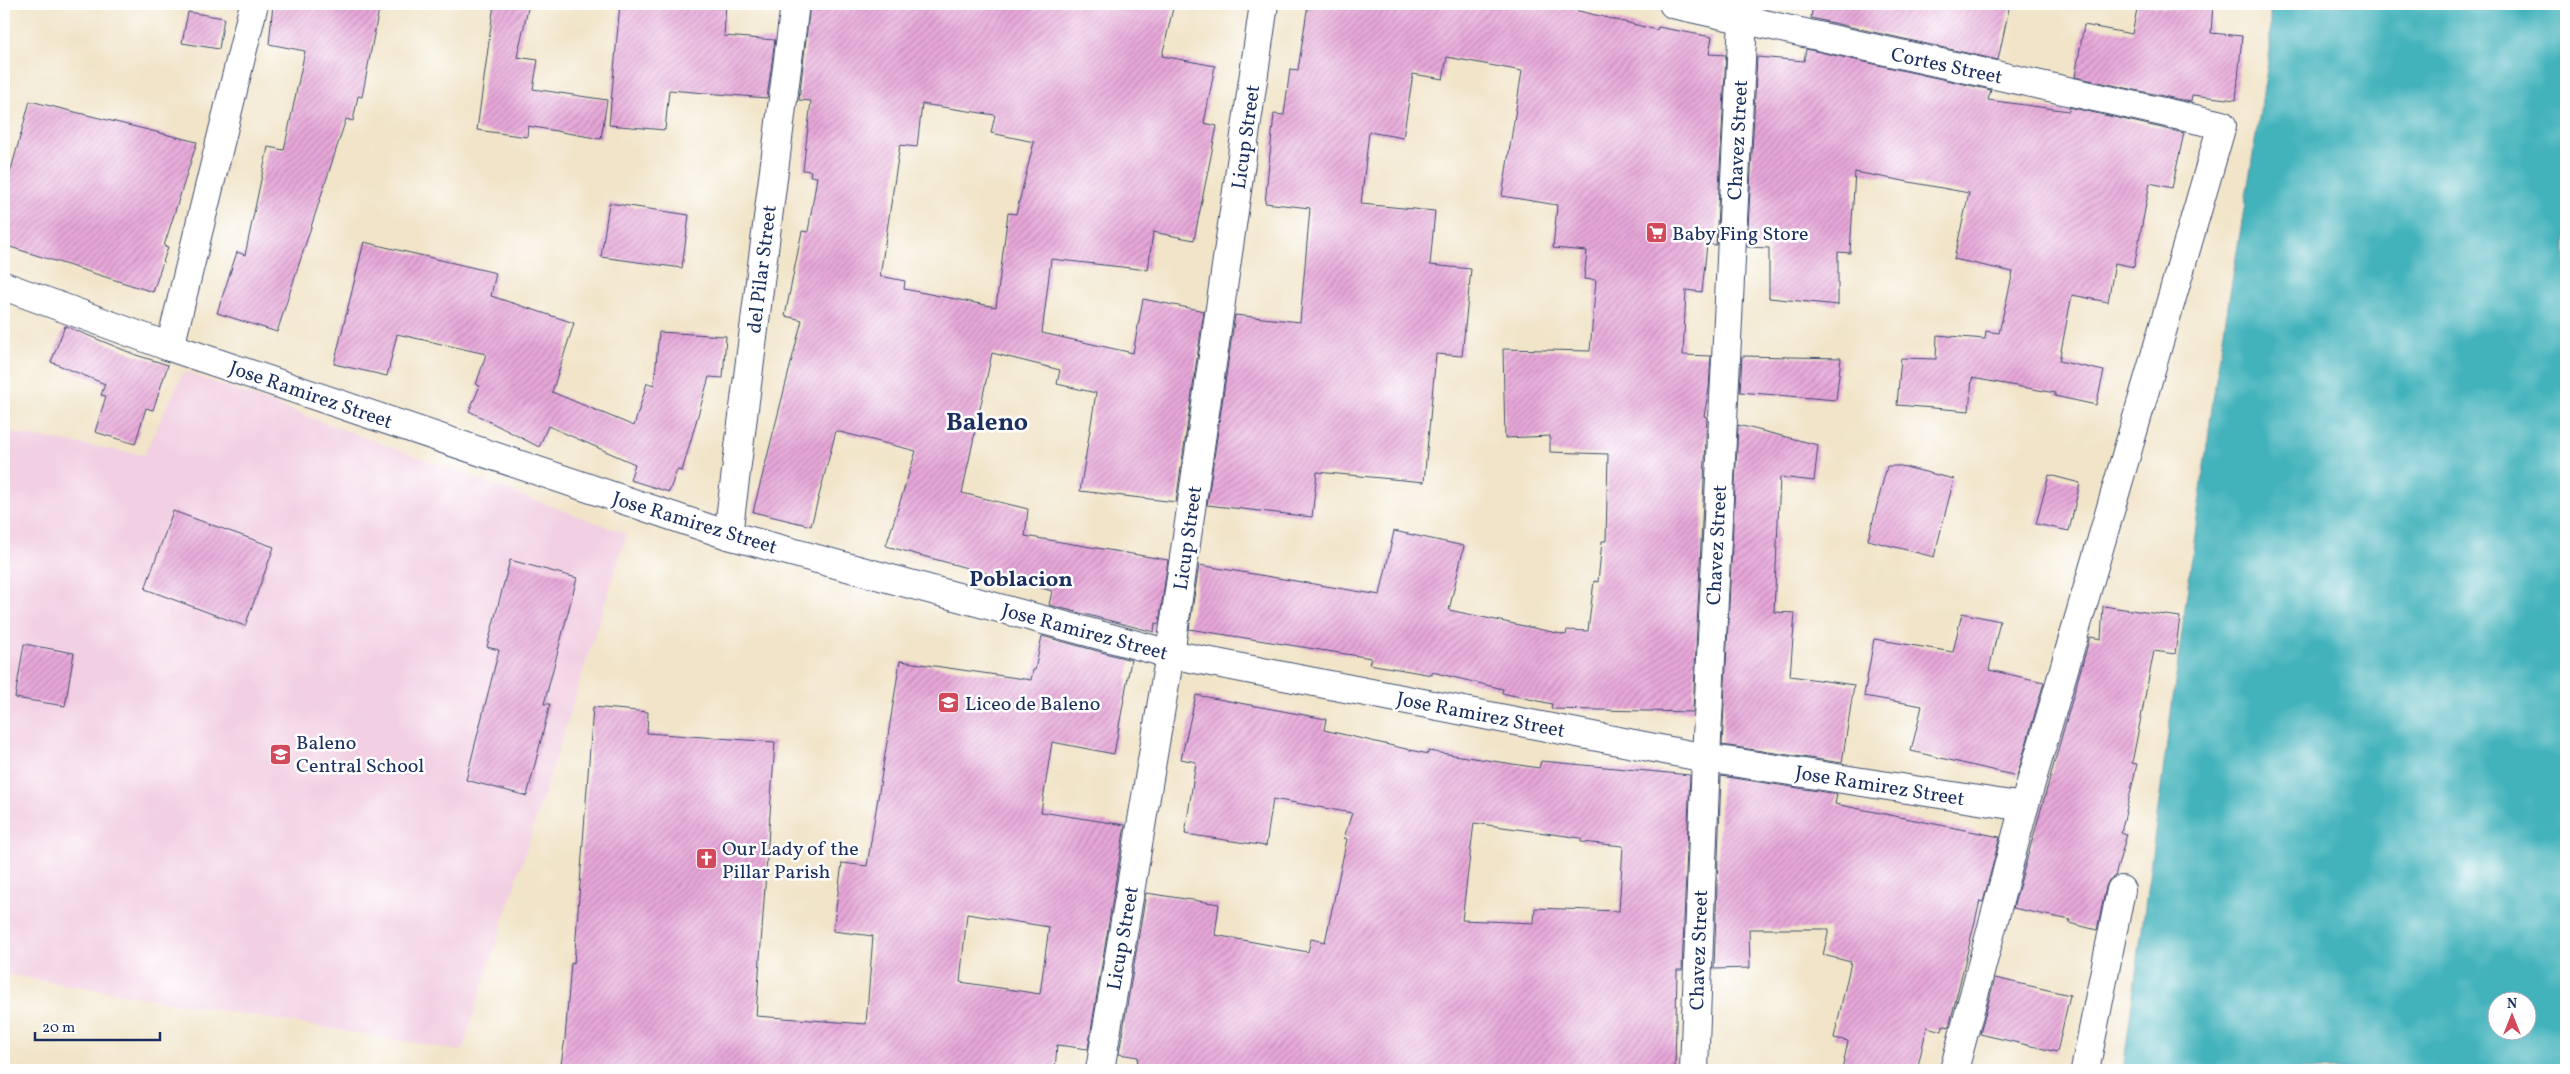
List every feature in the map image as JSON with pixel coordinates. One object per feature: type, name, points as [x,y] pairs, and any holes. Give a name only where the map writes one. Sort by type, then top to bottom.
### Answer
[{"type":"street","points":[[170,347],[254,4]]},
{"type":"street","name":"del Pilar Street","points":[[728,535],[795,4]]},
{"type":"street","name":"Licup Street","points":[[1100,1070],[1170,654],[1264,4]]},
{"type":"street","name":"Cortes Street","points":[[1673,4],[2222,125],[2024,806]]},
{"type":"street","name":"Chavez Street","points":[[1694,1070],[1706,758],[1743,20]]},
{"type":"street","name":"Jose Ramirez Street","points":[[4,286],[170,347],[728,535],[1170,654],[1706,758],[2024,806]]},
{"type":"street","points":[[1954,1070],[2024,806]]},
{"type":"street","points":[[2086,1070],[2121,890]]},
{"type":"shaded area","name":"Baleno Central School","points":[[184,371],[627,534],[462,1051],[4,974],[4,431],[144,455]]},
{"type":"water","points":[[2270,4],[2566,4],[2566,1070],[2123,1070],[2215,385],[2270,51]]},
{"type":"building","points":[[273,4],[380,4],[362,97],[358,96],[353,121],[346,119],[277,332],[217,313],[237,252],[245,255],[268,147],[284,150],[305,51],[269,44]]},
{"type":"building","points":[[494,4],[529,4],[517,57],[538,60],[533,89],[607,100],[601,139],[528,126],[527,137],[477,130]]},
{"type":"building","points":[[620,4],[726,4],[724,36],[775,40],[767,98],[669,90],[665,130],[609,125]]},
{"type":"building","points":[[810,4],[1174,4],[1162,56],[1215,66],[1204,123],[1217,126],[1194,240],[1153,232],[1148,270],[1051,259],[1042,333],[1133,353],[1143,299],[1204,311],[1176,502],[1080,491],[1096,393],[1057,384],[1060,370],[992,353],[962,493],[1028,509],[1025,536],[1168,560],[1159,624],[1155,623],[1154,632],[1049,605],[1052,591],[886,546],[916,451],[836,431],[811,526],[753,512],[802,320],[785,316],[802,231],[808,232],[817,177],[810,176],[811,171],[803,170],[811,101],[799,100]],"holes":[[[922,104],[995,115],[991,133],[1034,142],[1016,214],[1008,213],[996,307],[904,289],[905,281],[880,276],[900,145],[917,147]]]},
{"type":"building","points":[[1308,4],[1577,4],[1575,10],[1657,30],[1658,27],[1712,37],[1709,54],[1726,55],[1716,245],[1707,244],[1702,292],[1686,290],[1683,355],[1711,356],[1709,389],[1704,416],[1707,417],[1693,712],[1551,709],[1552,704],[1502,693],[1503,689],[1432,672],[1432,675],[1369,664],[1371,658],[1189,629],[1199,565],[1380,595],[1394,531],[1464,546],[1449,610],[1566,635],[1567,630],[1588,631],[1594,581],[1598,582],[1602,541],[1606,541],[1608,454],[1550,452],[1550,436],[1505,438],[1503,349],[1590,351],[1596,280],[1584,279],[1587,251],[1553,248],[1557,205],[1502,196],[1522,71],[1447,57],[1443,79],[1413,74],[1403,138],[1369,132],[1361,204],[1435,211],[1430,265],[1471,269],[1462,356],[1436,354],[1424,482],[1317,472],[1312,517],[1207,505],[1235,315],[1300,322],[1310,208],[1265,203],[1274,114],[1284,115],[1290,69],[1298,70]]},
{"type":"building","points":[[1813,4],[2010,4],[1998,60],[1811,18]]},
{"type":"building","points":[[2138,4],[2181,10],[2181,4],[2213,4],[2211,33],[2242,36],[2236,100],[2192,95],[2191,102],[2075,77],[2084,25],[2132,34]]},
{"type":"building","points":[[188,12],[224,18],[219,49],[182,43]]},
{"type":"building","points":[[1806,49],[1991,90],[1988,100],[2069,111],[2069,107],[2184,133],[2172,188],[2150,183],[2134,267],[2115,263],[2108,302],[2072,295],[2059,361],[2104,371],[2096,405],[2055,396],[2055,393],[1972,378],[1969,411],[1897,405],[1901,358],[1936,359],[1937,335],[1985,339],[1986,331],[1999,333],[2013,272],[1954,259],[1969,193],[1855,172],[1850,253],[1838,252],[1838,305],[1769,298],[1769,248],[1747,247],[1757,57],[1804,61]]},
{"type":"building","points":[[30,101],[197,142],[164,246],[168,247],[153,292],[4,245],[4,195]]},
{"type":"building","points":[[609,203],[689,215],[682,268],[601,257]]},
{"type":"building","points":[[364,242],[496,273],[491,296],[574,323],[552,392],[634,426],[647,383],[654,385],[659,332],[726,336],[723,378],[709,377],[682,471],[677,470],[669,492],[630,480],[635,464],[548,426],[539,447],[469,411],[480,386],[476,385],[486,354],[397,334],[387,376],[334,364]]},
{"type":"building","points":[[65,326],[136,355],[168,365],[153,410],[146,408],[135,444],[95,432],[106,396],[101,395],[105,384],[51,362]]},
{"type":"building","points":[[1742,356],[1841,358],[1836,400],[1740,392]]},
{"type":"building","points":[[1738,425],[1818,445],[1814,481],[1780,477],[1774,612],[1795,613],[1790,676],[1854,685],[1842,763],[1722,745]]},
{"type":"building","points":[[1887,466],[1901,466],[1954,479],[1934,557],[1868,540]]},
{"type":"building","points":[[2049,475],[2080,483],[2069,531],[2036,524]]},
{"type":"building","points":[[173,511],[274,547],[245,626],[145,589]]},
{"type":"building","points":[[510,560],[577,578],[544,704],[550,704],[527,796],[466,780],[499,650],[487,647]]},
{"type":"building","points":[[2103,606],[2180,617],[2175,654],[2154,651],[2132,763],[2137,764],[2121,833],[2127,834],[2115,876],[2109,880],[2106,887],[2097,930],[2069,923],[2070,920],[2013,908],[2090,637],[2101,639]]},
{"type":"building","points":[[1962,613],[2000,621],[1989,670],[2044,682],[2017,776],[1911,751],[1922,706],[1864,696],[1874,639],[1953,652]]},
{"type":"building","points":[[1042,636],[1131,660],[1114,754],[1052,742],[1041,812],[1125,825],[1088,1049],[1057,1045],[1055,1070],[560,1070],[565,1039],[571,963],[574,964],[593,707],[648,712],[647,733],[775,742],[756,1016],[866,1024],[873,936],[833,931],[842,863],[867,866],[900,661],[1031,680],[1033,670],[1035,670]],"holes":[[[967,914],[1049,927],[1040,994],[960,982]]]},
{"type":"building","points":[[24,644],[74,653],[65,706],[15,698]]},
{"type":"building","points":[[1196,695],[1326,719],[1324,730],[1428,754],[1428,751],[1539,768],[1541,761],[1690,775],[1682,970],[1677,970],[1675,1070],[1168,1070],[1137,1066],[1138,1057],[1119,1054],[1146,893],[1219,904],[1215,935],[1308,952],[1311,939],[1325,942],[1347,839],[1344,838],[1352,813],[1273,799],[1266,846],[1185,834],[1196,762],[1181,759]],"holes":[[[1474,823],[1581,838],[1581,842],[1623,846],[1619,911],[1535,908],[1534,923],[1462,920]]]},
{"type":"building","points":[[1721,776],[1837,794],[1835,804],[2000,837],[1983,902],[1980,901],[1949,1027],[1943,1025],[1942,1031],[1927,1027],[1917,1070],[1842,1070],[1848,1041],[1834,1038],[1851,962],[1823,955],[1829,929],[1749,929],[1750,968],[1714,969]]},
{"type":"building","points":[[1995,978],[2070,995],[2057,1052],[1980,1034]]},
{"type":"place","name":"Baby Fing Store","points":[[1656,233]]},
{"type":"place","name":"Liceo de Baleno","points":[[949,703]]},
{"type":"place","name":"Baleno Central School","points":[[280,754]]},
{"type":"place","name":"Our Lady of the Pillar Parish","points":[[706,859]]},
{"type":"district","name":"Baleno","points":[[987,421]]},
{"type":"district","name":"Poblacion","points":[[1021,578]]}]
